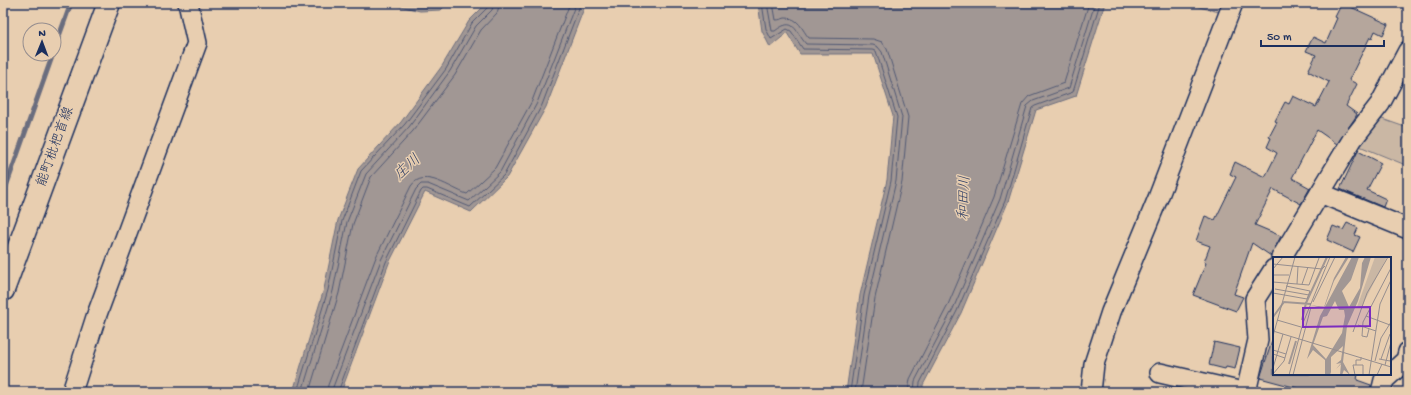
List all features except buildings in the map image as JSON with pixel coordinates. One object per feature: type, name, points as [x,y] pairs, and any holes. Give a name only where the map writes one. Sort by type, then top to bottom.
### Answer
[{"type":"main road","name":"能町枇杷首線","points":[[3,290],[109,3]]},
{"type":"street","points":[[72,392],[96,317],[197,43],[188,3]]},
{"type":"street","points":[[1091,392],[1094,364],[1110,312],[1158,198],[1233,3]]},
{"type":"street","points":[[1282,257],[1352,140],[1380,104],[1408,51]]},
{"type":"street","points":[[1320,193],[1408,229]]},
{"type":"street","points":[[1246,392],[1258,340],[1255,299],[1273,271]]},
{"type":"street","points":[[1391,374],[1406,360],[1408,352]]},
{"type":"street","points":[[1160,374],[1243,392]]},
{"type":"street","points":[[1381,392],[1384,380],[1390,375]]},
{"type":"shaded area","points":[[1183,3],[1223,3],[1219,12]]},
{"type":"shaded area","points":[[1382,119],[1408,128],[1408,166],[1357,145]]},
{"type":"water","points":[[388,3],[447,3],[441,10],[420,11]]},
{"type":"water","name":"庄川","points":[[487,3],[586,3],[546,107],[507,177],[471,212],[425,192],[389,263],[341,392],[293,392],[324,289],[338,220],[358,169],[401,122],[442,66],[469,21]]},
{"type":"water","name":"和田川","points":[[758,3],[1105,3],[1076,96],[1036,110],[1008,202],[961,313],[923,385],[923,392],[846,392],[860,295],[887,180],[893,116],[873,54],[800,54],[787,33],[770,47],[762,31]]},
{"type":"waterway","points":[[62,28],[71,3]]},
{"type":"waterway","points":[[3,195],[50,62]]}]
